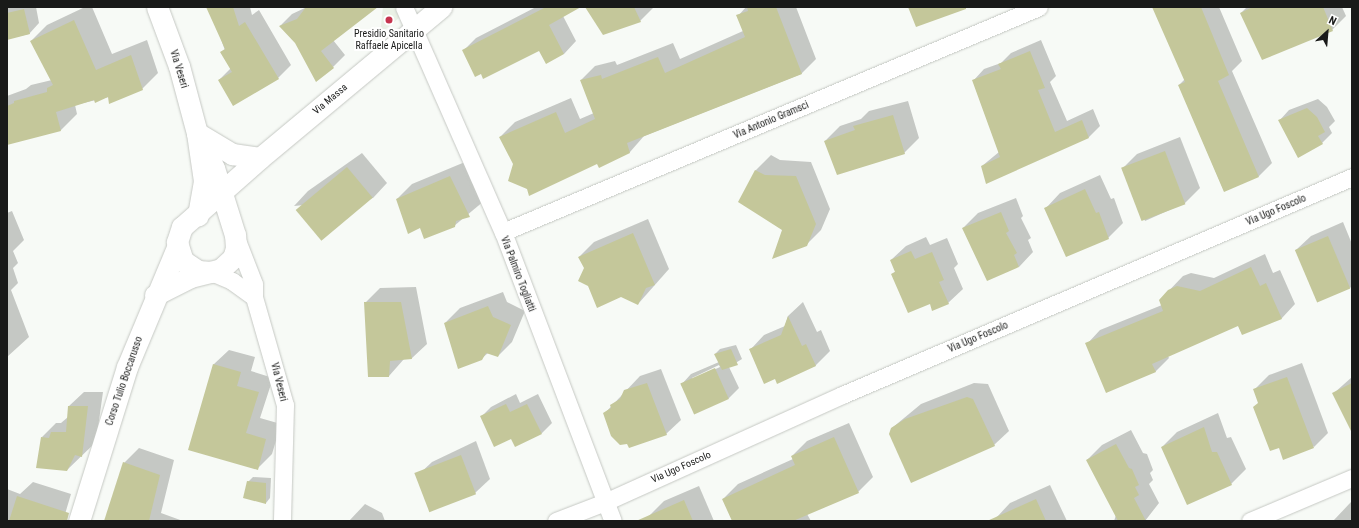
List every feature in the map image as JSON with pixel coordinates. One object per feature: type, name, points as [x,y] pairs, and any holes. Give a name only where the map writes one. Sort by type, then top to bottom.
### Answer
[{"type":"street","name":"Via Veseri","points":[[157,7],[179,66],[197,132],[204,181],[198,214]]},
{"type":"street","name":"Via Palmiro Togliatti","points":[[404,7],[412,31],[503,232],[613,521]]},
{"type":"street","name":"Via Massa","points":[[198,214],[260,158],[441,7]]},
{"type":"street","name":"Via Antonio Gramsci","points":[[503,232],[1039,7]]},
{"type":"street","name":"Via Veseri","points":[[197,132],[214,168],[233,230],[250,269],[254,297],[285,405],[282,521]]},
{"type":"street","points":[[197,132],[232,154],[260,158]]},
{"type":"street","name":"Via Ugo Foscolo","points":[[556,521],[605,502],[842,395],[1352,177]]},
{"type":"street","points":[[155,296],[190,277],[211,272],[221,269],[233,258],[236,248],[233,230],[223,218],[213,214],[198,214],[182,227],[178,245],[183,261],[191,268],[211,272],[232,281],[254,297]]},
{"type":"street","name":"Corso Tulio Boccarusso","points":[[79,521],[126,367],[178,245]]},
{"type":"street","points":[[1250,521],[1352,478]]},
{"type":"shaded area","name":"Presidio Sanitario Raffaele Apicella","points":[[383,7],[412,7],[380,34]]},
{"type":"building","points":[[206,7],[233,7],[239,26],[245,22],[279,79],[233,106],[218,80],[232,72],[220,52],[225,49]]},
{"type":"building","points":[[306,7],[378,7],[321,51],[334,68],[316,82],[295,43],[279,26],[297,19]]},
{"type":"building","points":[[546,7],[581,7],[549,25],[564,54],[546,64],[539,51],[483,79],[481,74],[475,77],[462,50]]},
{"type":"building","points":[[585,7],[634,7],[641,22],[603,35]]},
{"type":"building","points":[[747,7],[776,7],[802,74],[627,143],[630,153],[599,168],[597,164],[529,196],[527,189],[508,181],[513,164],[499,137],[556,112],[565,133],[595,119],[580,80],[601,75],[602,79],[658,57],[665,73],[745,37],[736,15],[748,11]]},
{"type":"building","points":[[908,7],[966,7],[966,9],[916,27]]},
{"type":"building","points":[[1152,7],[1201,7],[1229,75],[1218,81],[1259,177],[1224,192],[1178,85],[1185,82]]},
{"type":"building","points":[[1253,7],[1323,7],[1333,31],[1262,60],[1240,13]]},
{"type":"building","points":[[24,9],[30,34],[7,40],[7,13]]},
{"type":"building","points":[[74,20],[96,70],[131,55],[143,90],[109,104],[108,97],[95,103],[94,100],[56,112],[61,131],[7,145],[7,106],[14,103],[14,101],[47,92],[47,88],[53,85],[30,41]]},
{"type":"building","points":[[1030,51],[1045,88],[1038,90],[1055,132],[1082,120],[1089,138],[986,184],[981,166],[1000,157],[972,80],[1001,69],[998,64]]},
{"type":"building","points":[[1307,108],[1317,117],[1325,132],[1318,136],[1323,144],[1298,158],[1278,120]]},
{"type":"building","points":[[893,115],[905,154],[837,175],[824,141],[855,130],[853,126]]},
{"type":"building","points":[[1165,151],[1185,204],[1142,221],[1121,168]]},
{"type":"building","points":[[347,167],[373,198],[321,241],[296,210]]},
{"type":"building","points":[[755,170],[765,175],[796,176],[816,224],[807,246],[772,259],[782,230],[738,202]]},
{"type":"building","points":[[450,176],[470,217],[456,221],[455,227],[424,239],[420,228],[408,234],[396,199]]},
{"type":"building","points":[[1085,189],[1096,213],[1099,212],[1109,239],[1066,257],[1044,208]]},
{"type":"building","points":[[1001,212],[1009,231],[1006,233],[1017,253],[1014,255],[1019,267],[987,281],[962,228]]},
{"type":"building","points":[[633,233],[655,285],[646,288],[638,305],[621,297],[597,308],[588,286],[578,281],[584,268],[578,257]]},
{"type":"building","points":[[1328,236],[1350,288],[1317,303],[1295,250]]},
{"type":"building","points":[[911,251],[915,259],[932,252],[944,280],[939,282],[949,304],[932,311],[930,304],[908,313],[891,274],[895,272],[890,260]]},
{"type":"building","points":[[1251,267],[1260,286],[1266,283],[1282,319],[1242,335],[1238,326],[1152,364],[1156,372],[1106,393],[1085,343],[1163,311],[1159,300],[1168,290],[1177,286],[1200,291]]},
{"type":"building","points":[[364,302],[401,302],[412,359],[390,361],[389,377],[368,377]]},
{"type":"building","points":[[488,306],[493,317],[511,325],[498,357],[486,353],[482,360],[458,369],[444,323]]},
{"type":"building","points":[[788,316],[802,346],[806,344],[816,366],[777,384],[775,379],[764,384],[749,349],[781,335]]},
{"type":"building","points":[[731,349],[738,365],[722,370],[714,354]]},
{"type":"building","points":[[213,364],[241,372],[237,386],[259,392],[246,433],[266,439],[258,470],[188,450]]},
{"type":"building","points":[[715,368],[729,399],[694,415],[680,383]]},
{"type":"building","points":[[1287,377],[1314,448],[1283,460],[1279,448],[1270,451],[1253,407],[1258,403],[1253,389]]},
{"type":"building","points":[[647,383],[667,435],[629,448],[627,444],[620,445],[611,436],[603,413],[611,408],[610,405],[620,399],[624,390]]},
{"type":"building","points":[[1352,383],[1352,433],[1332,393]]},
{"type":"building","points":[[967,397],[973,399],[995,446],[911,483],[889,434],[891,428],[905,419]]},
{"type":"building","points":[[506,404],[510,412],[527,404],[542,434],[515,447],[511,439],[494,447],[480,416]]},
{"type":"building","points":[[68,406],[88,406],[82,457],[75,455],[67,471],[36,468],[41,437],[49,438],[51,432],[66,432]]},
{"type":"building","points":[[1204,427],[1212,452],[1217,452],[1232,485],[1187,505],[1161,447]]},
{"type":"building","points":[[834,437],[859,493],[793,521],[732,521],[722,499],[795,465],[791,456]]},
{"type":"building","points":[[1116,444],[1129,468],[1132,469],[1139,485],[1135,487],[1139,495],[1134,498],[1146,521],[1118,521],[1086,460]]},
{"type":"building","points":[[461,455],[476,494],[429,512],[414,473]]},
{"type":"building","points":[[123,462],[160,475],[149,521],[104,521]]},
{"type":"building","points":[[247,481],[266,483],[266,504],[243,498]]},
{"type":"building","points":[[17,496],[69,513],[67,521],[9,521]]},
{"type":"building","points":[[1036,499],[1046,521],[987,521]]},
{"type":"building","points":[[684,500],[693,521],[636,521]]},
{"type":"place","name":"Presidio Sanitario Raffaele Apicella","points":[[389,20]]}]
